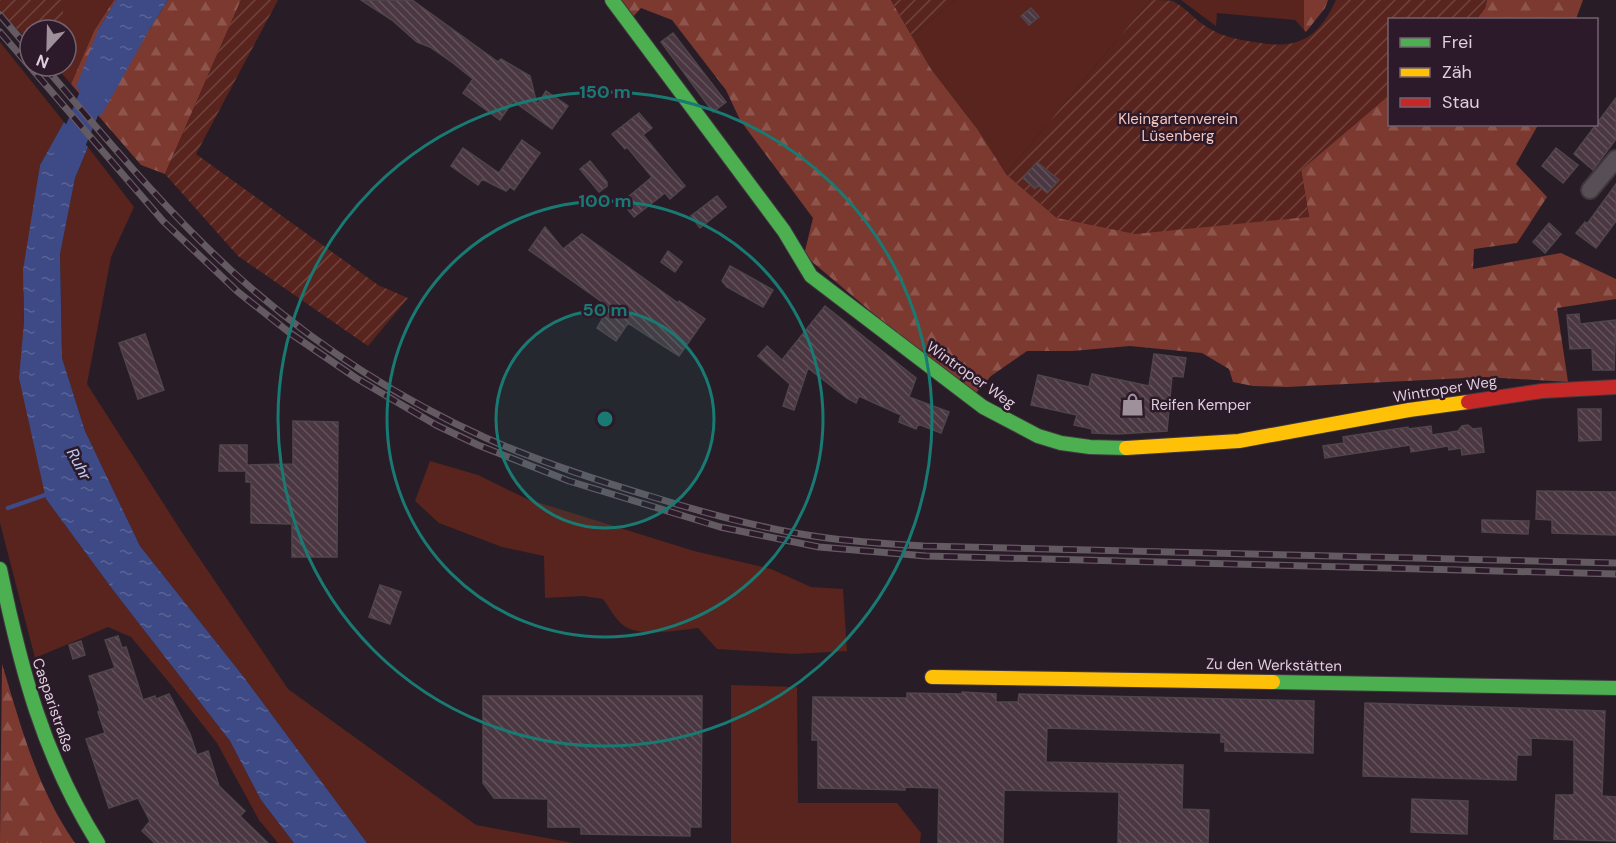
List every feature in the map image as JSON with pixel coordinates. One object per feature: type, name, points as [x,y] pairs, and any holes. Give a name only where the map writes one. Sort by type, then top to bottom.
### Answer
[{"type":"street","name":"Wintroper Weg","points":[[612,0],[784,231],[811,276],[983,407],[1038,436],[1061,443],[1118,448],[1239,441],[1409,410],[1576,388],[1616,387]]},
{"type":"street","points":[[1590,190],[1616,159]]},
{"type":"street","name":"Casparistraße","points":[[0,569],[17,653],[36,714],[71,799],[98,843]]},
{"type":"street","name":"Zu den Werkstätten","points":[[932,677],[1616,688]]},
{"type":"green space","points":[[0,0],[63,0],[63,18],[18,18],[18,30],[0,12]]},
{"type":"green space","points":[[63,0],[114,0],[94,31],[78,68],[78,18],[63,18]]},
{"type":"green space","points":[[114,0],[116,0],[98,30],[149,30],[168,0],[241,0],[165,174],[141,165],[71,84],[74,78],[78,78],[78,68],[94,31]]},
{"type":"green space","points":[[241,0],[278,0],[196,154],[378,285],[408,298],[368,346],[238,256],[165,174]]},
{"type":"green space","points":[[619,0],[891,0],[931,69],[978,130],[1006,174],[1057,218],[1309,217],[1301,170],[1388,96],[1388,126],[1537,126],[1516,164],[1547,197],[1517,243],[1474,249],[1473,269],[1561,253],[1616,279],[1616,299],[1557,308],[1568,382],[1485,377],[1287,387],[1253,386],[1233,382],[1229,369],[1202,353],[1130,346],[1072,351],[1027,351],[991,376],[975,394],[939,369],[804,255],[813,218],[740,120],[726,90],[672,20],[641,8],[633,17]]},
{"type":"green space","points":[[891,0],[955,0],[912,36]]},
{"type":"green space","points":[[955,0],[1150,0],[1006,174],[978,130],[931,69],[912,36]]},
{"type":"green space","name":"Kleingartenverein Lüsenberg","points":[[1150,0],[1173,1],[1205,26],[1226,36],[1282,44],[1294,43],[1313,33],[1322,25],[1336,0],[1487,0],[1485,8],[1477,18],[1388,18],[1388,96],[1301,170],[1309,217],[1135,234],[1057,218],[1006,174]]},
{"type":"green space","points":[[1181,0],[1304,0],[1304,30],[1295,20],[1217,13],[1216,26]]},
{"type":"green space","points":[[1304,0],[1328,0],[1325,8],[1306,32],[1304,30]]},
{"type":"green space","points":[[1487,0],[1583,0],[1576,18],[1478,18],[1485,8]]},
{"type":"green space","points":[[0,42],[18,64],[18,78],[29,78],[64,122],[40,165],[23,295],[24,323],[46,499],[230,741],[261,800],[294,843],[278,843],[259,820],[217,743],[131,637],[108,627],[35,658],[0,523]]},
{"type":"green space","points":[[66,78],[74,78],[71,84]]},
{"type":"green space","points":[[88,147],[134,207],[111,257],[87,384],[185,537],[288,689],[476,825],[574,843],[367,843],[243,676],[140,546],[85,431],[62,358],[60,253],[75,178]]},
{"type":"green space","points":[[430,461],[478,475],[527,499],[694,551],[771,569],[811,587],[843,589],[847,651],[794,654],[717,649],[698,628],[659,632],[630,629],[617,620],[603,599],[583,596],[545,598],[544,556],[502,547],[439,523],[415,501]]},
{"type":"green space","points":[[2,664],[23,734],[40,779],[75,843],[0,843]]},
{"type":"green space","points":[[731,685],[797,687],[798,803],[897,803],[921,833],[920,843],[731,843]]},
{"type":"water","points":[[116,0],[168,0],[101,116],[76,87],[98,30]]},
{"type":"water","points":[[64,122],[88,147],[75,178],[60,254],[62,358],[85,431],[140,546],[243,676],[367,843],[294,843],[261,800],[230,741],[46,499],[19,378],[24,323],[23,270],[40,165]]},
{"type":"building","points":[[361,0],[412,0],[498,62],[501,59],[530,76],[537,105],[546,91],[568,106],[552,129],[513,101],[500,120],[463,93],[473,79],[430,47],[417,42],[392,20]]},
{"type":"building","points":[[1031,8],[1039,17],[1029,25],[1021,16]]},
{"type":"building","points":[[673,33],[726,102],[713,112],[661,42]]},
{"type":"building","points":[[1616,98],[1616,139],[1593,170],[1574,154],[1595,126],[1598,126],[1598,122]]},
{"type":"building","points":[[639,113],[652,128],[643,135],[685,186],[670,199],[665,193],[634,217],[622,202],[652,177],[627,147],[625,149],[612,134]]},
{"type":"building","points":[[522,140],[540,153],[514,190],[510,187],[506,191],[482,179],[478,185],[451,166],[463,148],[499,173]]},
{"type":"building","points":[[1556,148],[1578,165],[1563,183],[1542,166]]},
{"type":"building","points":[[590,161],[607,182],[607,186],[599,192],[580,169]]},
{"type":"building","points":[[1037,162],[1059,180],[1047,193],[1038,185],[1035,189],[1023,178]]},
{"type":"building","points":[[1616,184],[1616,221],[1596,248],[1576,233],[1585,222],[1587,224]]},
{"type":"building","points":[[717,196],[726,207],[700,228],[691,216]]},
{"type":"building","points":[[1549,223],[1561,234],[1545,253],[1533,242]]},
{"type":"building","points":[[545,227],[563,249],[582,234],[678,303],[679,301],[705,319],[679,356],[628,323],[616,341],[597,328],[609,307],[529,250]]},
{"type":"building","points":[[668,251],[682,262],[675,272],[661,262]]},
{"type":"building","points":[[730,266],[773,290],[763,307],[727,287],[722,281]]},
{"type":"building","points":[[825,306],[916,378],[909,397],[949,412],[941,433],[918,424],[916,429],[899,422],[901,415],[859,396],[856,403],[808,368],[794,410],[783,406],[790,384],[758,356],[767,346],[782,360]]},
{"type":"building","points":[[1579,314],[1580,324],[1616,320],[1614,370],[1593,370],[1592,348],[1570,349],[1567,315]]},
{"type":"building","points":[[145,334],[164,390],[138,399],[119,343]]},
{"type":"building","points":[[1154,354],[1186,358],[1183,377],[1172,376],[1167,431],[1092,433],[1092,429],[1074,425],[1077,415],[1031,405],[1038,375],[1089,387],[1092,374],[1149,386]]},
{"type":"building","points":[[1578,409],[1601,409],[1601,440],[1579,441]]},
{"type":"building","points":[[293,421],[338,422],[337,557],[292,557],[292,524],[251,523],[251,482],[246,482],[246,471],[219,471],[220,445],[247,445],[247,465],[293,464]]},
{"type":"building","points":[[1468,425],[1473,429],[1481,428],[1484,452],[1462,455],[1461,448],[1449,450],[1448,446],[1411,452],[1410,445],[1325,458],[1323,446],[1344,443],[1343,437],[1408,427],[1408,429],[1431,426],[1432,435],[1458,431],[1462,426]]},
{"type":"building","points":[[1537,491],[1616,492],[1616,535],[1552,533],[1552,520],[1536,519]]},
{"type":"building","points":[[1482,520],[1529,521],[1528,534],[1482,532]]},
{"type":"building","points":[[380,585],[401,592],[390,624],[369,617]]},
{"type":"building","points":[[118,636],[122,648],[126,647],[143,700],[155,696],[156,699],[169,694],[190,734],[197,755],[208,751],[219,786],[245,811],[240,816],[268,843],[155,843],[142,831],[150,821],[138,798],[109,808],[86,739],[105,733],[89,676],[115,668],[105,640]]},
{"type":"building","points":[[81,641],[85,655],[73,659],[69,645]]},
{"type":"building","points":[[962,692],[996,694],[996,702],[1018,702],[1019,694],[1314,701],[1313,753],[1225,751],[1225,742],[1221,742],[1221,733],[1047,728],[1046,762],[1183,765],[1182,809],[1209,810],[1208,843],[1118,843],[1119,792],[1004,790],[1003,843],[938,843],[939,788],[905,787],[905,790],[818,788],[818,740],[812,740],[813,697],[907,698],[907,693],[962,694]]},
{"type":"building","points":[[483,696],[702,696],[701,827],[690,827],[690,836],[581,834],[581,827],[548,827],[548,799],[494,798],[483,783]]},
{"type":"building","points":[[1365,703],[1605,711],[1602,796],[1616,797],[1616,841],[1554,839],[1556,795],[1574,795],[1574,740],[1531,738],[1531,755],[1517,755],[1516,780],[1363,776]]},
{"type":"building","points":[[1412,799],[1468,801],[1467,834],[1411,832]]},
{"type":"waterway","name":"Ruhr","points":[[63,166],[102,72]]},
{"type":"waterway","points":[[8,508],[48,494]]},
{"type":"railway","points":[[0,15],[18,36]]},
{"type":"railway","points":[[0,32],[163,221],[238,292],[290,333],[356,378],[436,425],[478,445],[569,481],[720,527],[819,547],[926,556],[1616,574]]},
{"type":"railway","points":[[54,78],[136,172],[208,249],[262,298],[322,344],[386,385],[452,422],[527,455],[610,484],[757,525],[799,534],[872,543],[1616,563]]},
{"type":"traffic: fast","points":[[612,0],[784,231],[811,276],[983,407],[1038,436],[1061,443],[1126,448]]},
{"type":"traffic: fast","points":[[0,569],[16,642],[36,711],[62,777],[98,843]]},
{"type":"traffic: fast","points":[[1273,682],[1616,688]]},
{"type":"traffic: slow","points":[[1126,448],[1239,441],[1409,410],[1468,402]]},
{"type":"traffic: slow","points":[[932,677],[1273,682]]},
{"type":"traffic: jam","points":[[1468,402],[1542,391],[1616,387]]},
{"type":"place","name":"Reifen Kemper","points":[[1133,405]]}]
